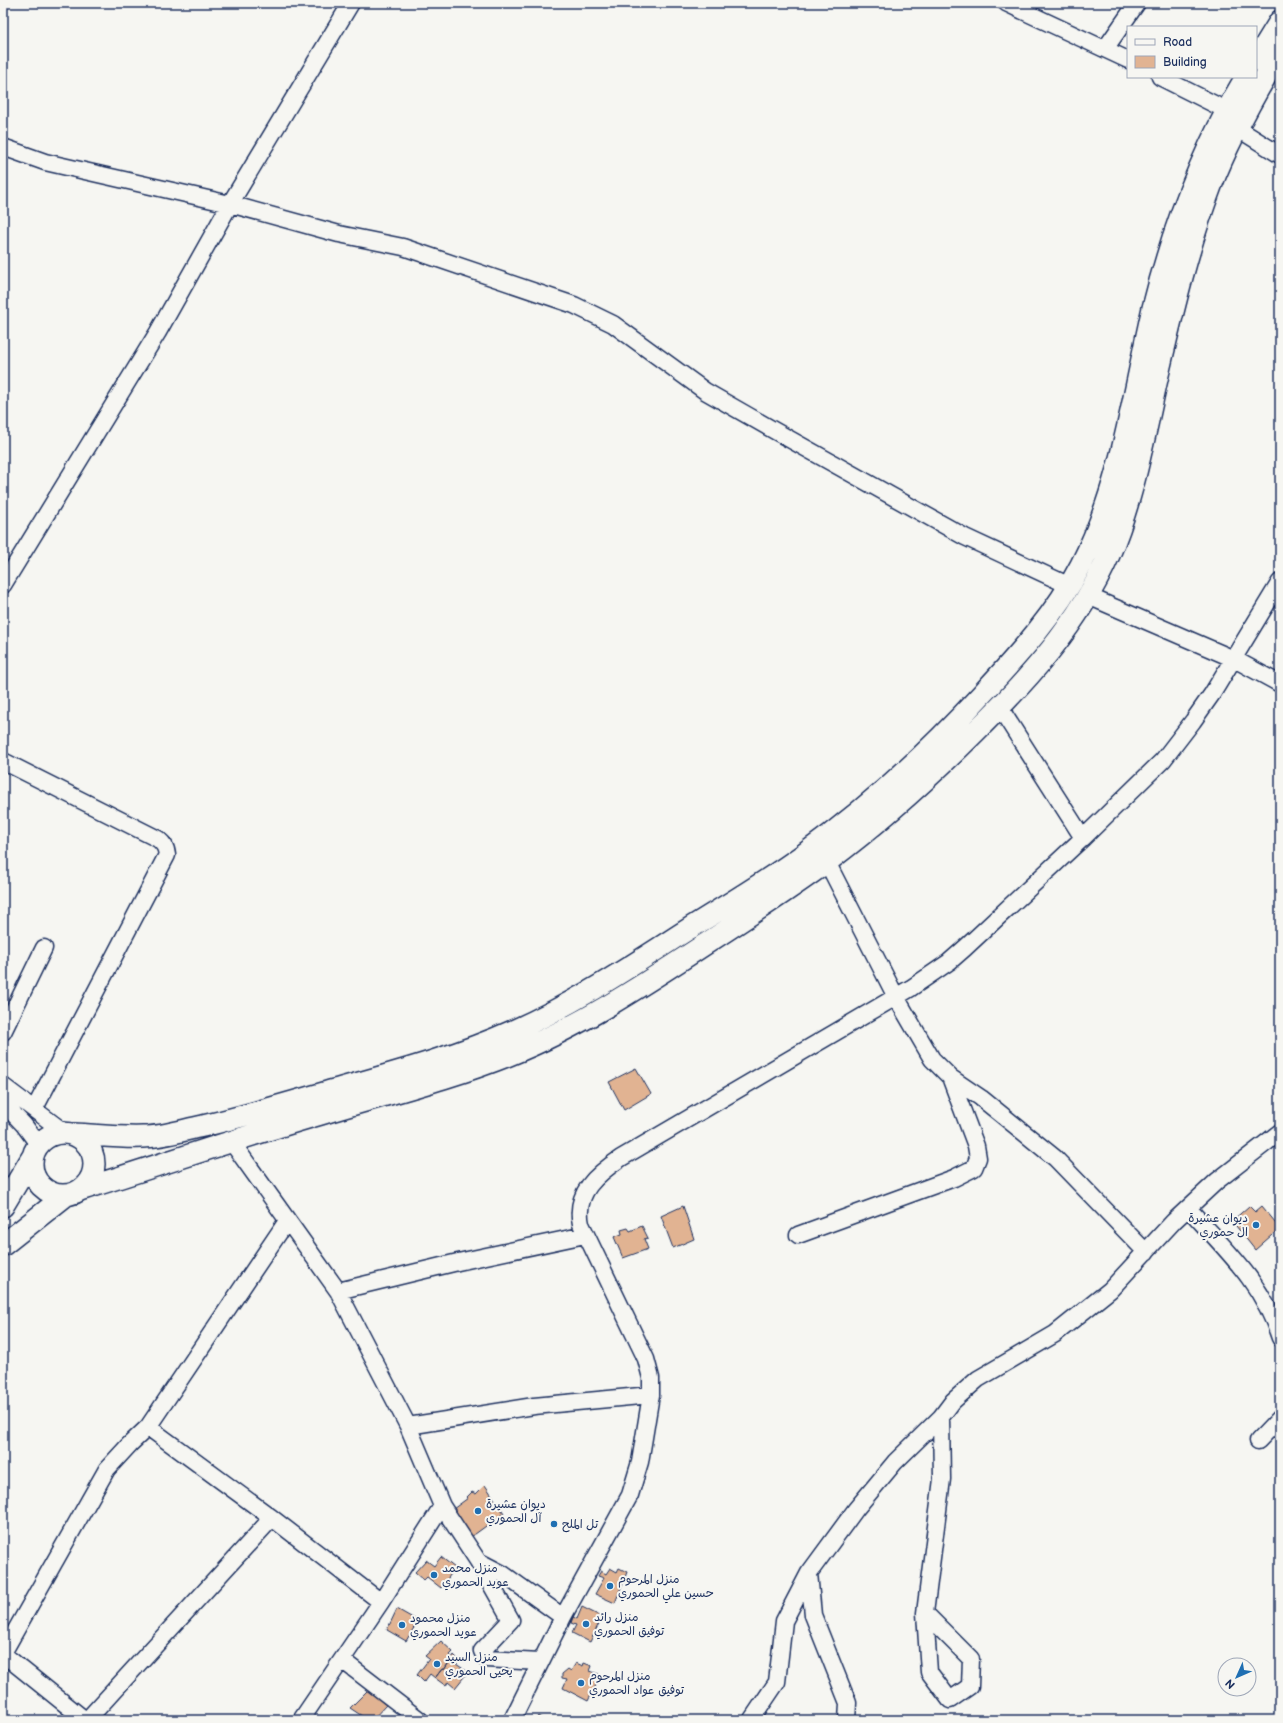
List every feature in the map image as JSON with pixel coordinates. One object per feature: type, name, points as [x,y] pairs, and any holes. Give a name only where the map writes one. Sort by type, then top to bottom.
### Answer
[{"type":"main road","points":[[1257,58],[1280,21]]},
{"type":"main road","points":[[36,1150],[33,1173],[36,1180],[49,1192],[74,1192],[231,1141],[483,1065],[532,1045],[622,997],[683,959],[828,862],[871,827],[943,764],[1000,708],[1058,641],[1088,596],[1108,558],[1119,529],[1139,461],[1160,366],[1190,249],[1210,189],[1237,128],[1280,52]]},
{"type":"main road","points":[[3,1206],[36,1150],[50,1135],[69,1133],[143,1137],[155,1136],[250,1114],[423,1064],[513,1031],[571,1003],[608,981],[799,858],[879,796],[940,740],[1022,650],[1051,614],[1070,586],[1096,533],[1109,498],[1121,456],[1154,307],[1171,243],[1203,158],[1226,110],[1245,78]]},
{"type":"main road","points":[[3,1245],[74,1192],[94,1173],[94,1159],[89,1146],[83,1139],[69,1133]]},
{"type":"street","points":[[3,585],[158,332],[230,204],[351,3]]},
{"type":"street","points":[[1006,3],[1127,60]]},
{"type":"street","points":[[1105,49],[1137,3]]},
{"type":"street","points":[[1162,78],[1226,110]]},
{"type":"street","points":[[1237,128],[1280,155]]},
{"type":"street","points":[[3,147],[45,162],[230,204],[339,234],[403,247],[574,305],[595,314],[627,334],[705,391],[775,431],[965,537],[1070,586]]},
{"type":"street","points":[[512,1720],[563,1617],[630,1495],[640,1462],[651,1395],[651,1378],[646,1359],[585,1235],[579,1216],[580,1204],[584,1193],[594,1178],[604,1170],[767,1071],[896,998],[949,962],[1083,838],[1170,752],[1193,722],[1234,659],[1280,582]]},
{"type":"street","points":[[1088,596],[1234,659],[1280,684]]},
{"type":"street","points":[[1000,708],[1083,838]]},
{"type":"street","points":[[3,762],[158,840],[166,848],[167,855],[35,1108]]},
{"type":"street","points":[[828,862],[896,998],[932,1059],[950,1077],[993,1107],[1055,1158],[1146,1252]]},
{"type":"street","points":[[3,1032],[44,948]]},
{"type":"street","points":[[798,1236],[954,1178],[974,1168],[978,1158],[976,1146],[950,1077]]},
{"type":"street","points":[[3,1086],[69,1133]]},
{"type":"street","points":[[3,1103],[36,1150]]},
{"type":"street","points":[[752,1720],[777,1682],[784,1621],[809,1573],[856,1509],[895,1462],[941,1417],[953,1401],[978,1379],[1055,1334],[1110,1290],[1188,1208],[1218,1181],[1280,1132]]},
{"type":"street","points":[[231,1141],[338,1291],[408,1426],[442,1506],[478,1561],[511,1620],[482,1650],[484,1656],[486,1659],[494,1660],[540,1662]]},
{"type":"street","points":[[1188,1208],[1249,1275],[1263,1297],[1280,1338]]},
{"type":"street","points":[[272,1518],[86,1720],[3,1654],[103,1475],[119,1455],[148,1427],[287,1220]]},
{"type":"street","points":[[338,1291],[458,1262],[585,1235]]},
{"type":"street","points":[[408,1426],[534,1406],[651,1395]]},
{"type":"street","points":[[925,1613],[971,1659],[970,1686],[950,1700],[929,1672],[925,1613],[942,1480],[941,1417]]},
{"type":"street","points":[[1258,1441],[1280,1418]]},
{"type":"street","points":[[148,1427],[272,1518],[381,1602]]},
{"type":"street","points":[[301,1720],[381,1602],[442,1506]]},
{"type":"street","points":[[478,1561],[503,1574],[563,1617]]},
{"type":"street","points":[[809,1573],[813,1615],[848,1703],[847,1720]]},
{"type":"street","points":[[342,1660],[420,1720]]},
{"type":"building","points":[[636,1068],[651,1094],[624,1110],[609,1082]]},
{"type":"building","points":[[683,1206],[694,1239],[673,1248],[661,1216]]},
{"type":"building","name":"ديوان عشيرة ال حموري","points":[[1249,1206],[1255,1212],[1262,1206],[1280,1228],[1255,1250],[1232,1221]]},
{"type":"building","points":[[642,1226],[648,1238],[644,1239],[648,1249],[623,1258],[614,1237],[622,1234],[621,1230],[628,1228],[630,1231]]},
{"type":"building","name":"ديوان عشيرة آل الحموري","points":[[485,1485],[504,1513],[471,1537],[453,1509],[468,1498],[466,1498],[472,1492],[476,1494]]},
{"type":"building","name":"منزل محمد عويد الحموري","points":[[441,1557],[455,1568],[441,1588],[427,1577],[424,1580],[415,1572],[426,1560],[434,1566]]},
{"type":"building","name":"منزل المرحوم حسين علي الحموري","points":[[610,1568],[617,1572],[619,1568],[627,1572],[615,1603],[595,1594],[604,1578],[598,1576],[601,1571],[606,1574]]},
{"type":"building","name":"منزل رائد توفيق الحموري","points":[[582,1607],[602,1617],[590,1642],[572,1633],[576,1625],[571,1623],[573,1617],[577,1619]]},
{"type":"building","name":"منزل محمود عويد الحموري","points":[[397,1609],[418,1621],[406,1641],[387,1630]]},
{"type":"building","name":"منزل السيد يحيى الحموري","points":[[441,1641],[453,1652],[450,1655],[452,1658],[444,1670],[442,1669],[435,1678],[430,1674],[424,1682],[417,1675],[429,1659],[425,1656]]},
{"type":"building","points":[[454,1655],[459,1660],[456,1664],[468,1672],[455,1688],[448,1682],[446,1686],[435,1678],[442,1669],[444,1670]]},
{"type":"building","name":"منزل المرحوم توفيق عواد الحموري","points":[[576,1663],[583,1666],[584,1663],[592,1666],[590,1671],[601,1675],[588,1701],[563,1688],[567,1679],[562,1678],[562,1674],[568,1669],[571,1671]]},
{"type":"building","points":[[368,1690],[374,1695],[377,1692],[382,1697],[380,1700],[386,1705],[372,1720],[360,1720],[362,1716],[350,1708]]},
{"type":"building","points":[[538,1716],[544,1720],[535,1720]]},
{"type":"place","name":"ديوان عشيرة ال حموري","points":[[1256,1225]]},
{"type":"place","name":"ديوان عشيرة آل الحموري","points":[[478,1511]]},
{"type":"place","name":"تل الملح","points":[[554,1524]]},
{"type":"place","name":"منزل محمد عويد الحموري","points":[[434,1575]]},
{"type":"place","name":"منزل المرحوم حسين علي الحموري","points":[[610,1586]]},
{"type":"place","name":"منزل رائد توفيق الحموري","points":[[586,1624]]},
{"type":"place","name":"منزل محمود عويد الحموري","points":[[402,1625]]},
{"type":"place","name":"منزل السيد يحيى الحموري","points":[[437,1664]]},
{"type":"place","name":"منزل المرحوم توفيق عواد الحموري","points":[[581,1683]]}]
